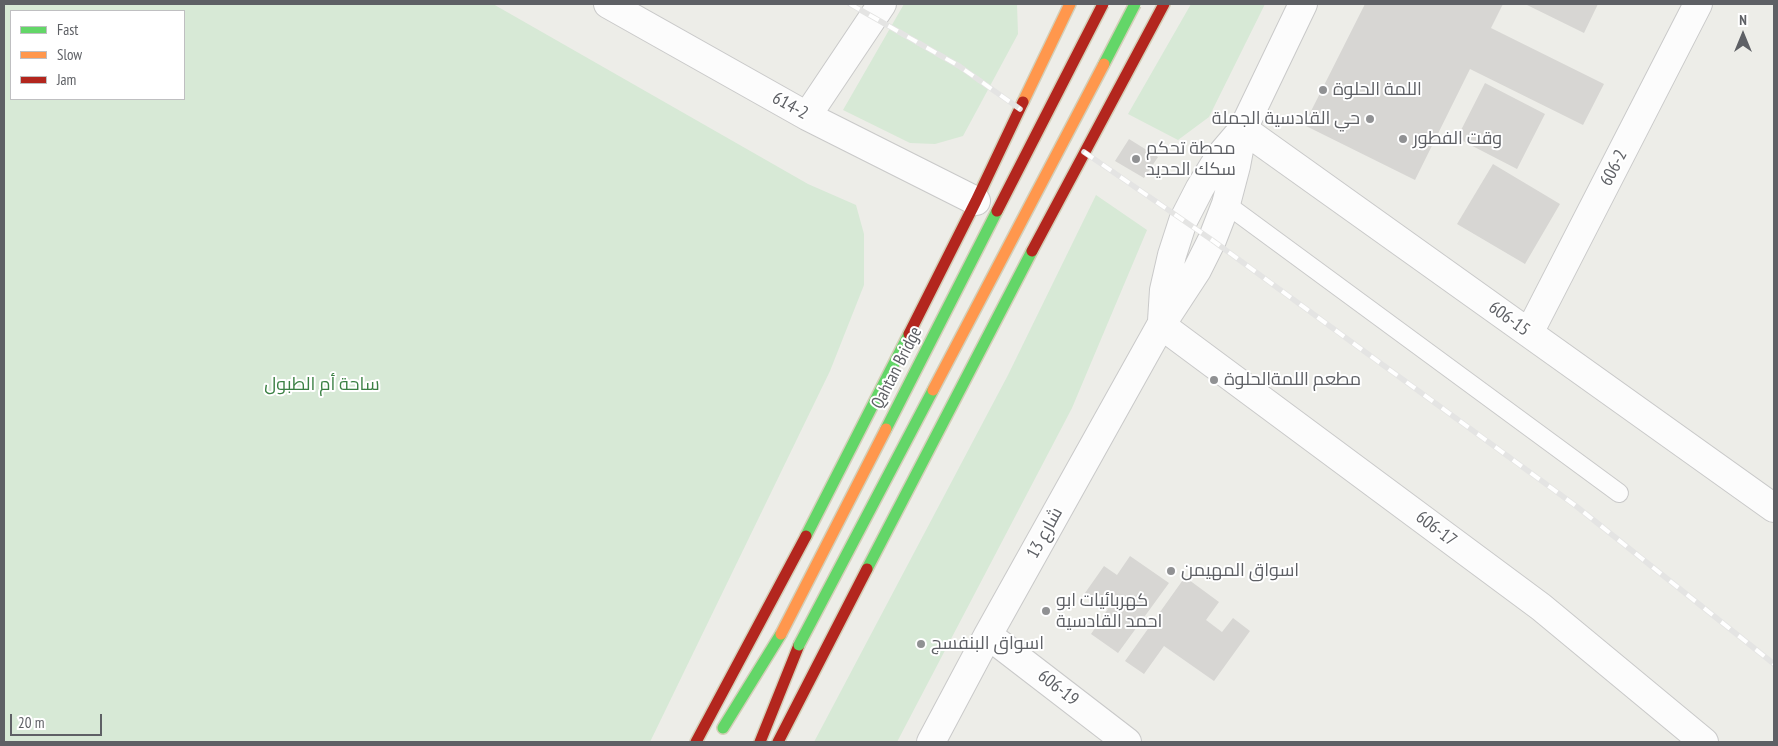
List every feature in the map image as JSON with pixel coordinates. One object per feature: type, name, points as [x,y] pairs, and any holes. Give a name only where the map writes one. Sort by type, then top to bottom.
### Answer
[{"type":"main road","points":[[696,742],[832,487],[976,201],[1069,4]]},
{"type":"main road","name":"Qahtan Bridge","points":[[719,734],[782,634],[1103,4]]},
{"type":"main road","points":[[760,742],[799,645],[1135,4]]},
{"type":"main road","points":[[778,742],[905,494],[1164,4]]},
{"type":"street","name":"614-2","points":[[608,4],[807,116],[976,201]]},
{"type":"street","points":[[807,116],[882,4]]},
{"type":"street","points":[[1161,325],[1164,290],[1172,255],[1183,221],[1219,157],[1243,129],[1303,4]]},
{"type":"street","name":"606-2","points":[[1529,333],[1698,4]]},
{"type":"street","name":"شارع 13","points":[[931,742],[988,634],[1161,325],[1197,270],[1212,240],[1226,204],[1243,129]]},
{"type":"street","name":"606-15","points":[[1243,129],[1774,508]]},
{"type":"street","name":"606-17","points":[[1161,325],[1541,608],[1704,742]]},
{"type":"street","name":"606-19","points":[[988,634],[1127,742]]},
{"type":"lane","points":[[1226,204],[1619,493]]},
{"type":"green space","name":"ساحة أم الطبول","points":[[4,4],[493,4],[808,184],[856,205],[864,234],[864,285],[830,371],[650,742],[4,742]]},
{"type":"green space","points":[[904,4],[1017,4],[1018,34],[963,136],[935,144],[910,143],[843,110]]},
{"type":"green space","points":[[1191,4],[1265,4],[1209,117],[1178,140],[1128,114]]},
{"type":"green space","points":[[1096,195],[1147,230],[1072,408],[897,742],[814,742],[1008,375]]},
{"type":"building","points":[[1365,4],[1503,4],[1491,28],[1604,84],[1583,125],[1470,69],[1415,180],[1304,125]]},
{"type":"building","points":[[1525,4],[1598,4],[1584,33]]},
{"type":"building","points":[[1485,83],[1545,114],[1517,169],[1457,138]]},
{"type":"building","name":"محطة تحكم سكك الحديد","points":[[1129,139],[1158,157],[1144,178],[1115,161]]},
{"type":"building","points":[[1493,164],[1560,204],[1525,264],[1457,224]]},
{"type":"building","points":[[1130,556],[1169,583],[1118,653],[1091,634],[1108,609],[1085,593],[1104,566],[1117,575]]},
{"type":"building","points":[[1185,577],[1219,602],[1206,620],[1222,632],[1233,618],[1250,631],[1214,681],[1164,646],[1144,674],[1125,661]]},
{"type":"railway","points":[[850,4],[959,66],[1020,109]]},
{"type":"railway","points":[[1084,152],[1212,240],[1576,506],[1774,664]]},
{"type":"traffic: fast","points":[[1104,64],[1135,4]]},
{"type":"traffic: fast","points":[[886,429],[997,211]]},
{"type":"traffic: fast","points":[[867,569],[1032,251]]},
{"type":"traffic: fast","points":[[806,536],[909,334]]},
{"type":"traffic: fast","points":[[799,645],[933,390]]},
{"type":"traffic: fast","points":[[723,728],[781,634]]},
{"type":"traffic: slow","points":[[1023,102],[1070,4]]},
{"type":"traffic: slow","points":[[933,390],[1104,64]]},
{"type":"traffic: slow","points":[[781,634],[886,429]]},
{"type":"traffic: jam","points":[[997,211],[1103,4]]},
{"type":"traffic: jam","points":[[1032,251],[1164,4]]},
{"type":"traffic: jam","points":[[909,334],[1023,102]]},
{"type":"traffic: jam","points":[[696,742],[806,536]]},
{"type":"traffic: jam","points":[[778,742],[867,569]]},
{"type":"traffic: jam","points":[[760,742],[799,645]]},
{"type":"place","name":"اللمة الحلوة","points":[[1323,90]]},
{"type":"place","name":"حي القادسية الجملة","points":[[1370,119]]},
{"type":"place","name":"وقت الفطور","points":[[1403,139]]},
{"type":"place","name":"محطة تحكم سكك الحديد","points":[[1136,159]]},
{"type":"place","name":"مطعم اللمةالحلوة","points":[[1214,380]]},
{"type":"place","name":"اسواق المهيمن","points":[[1171,571]]},
{"type":"place","name":"كهربائيات ابو احمد القادسية","points":[[1046,611]]},
{"type":"place","name":"اسواق البنفسج","points":[[921,644]]}]
